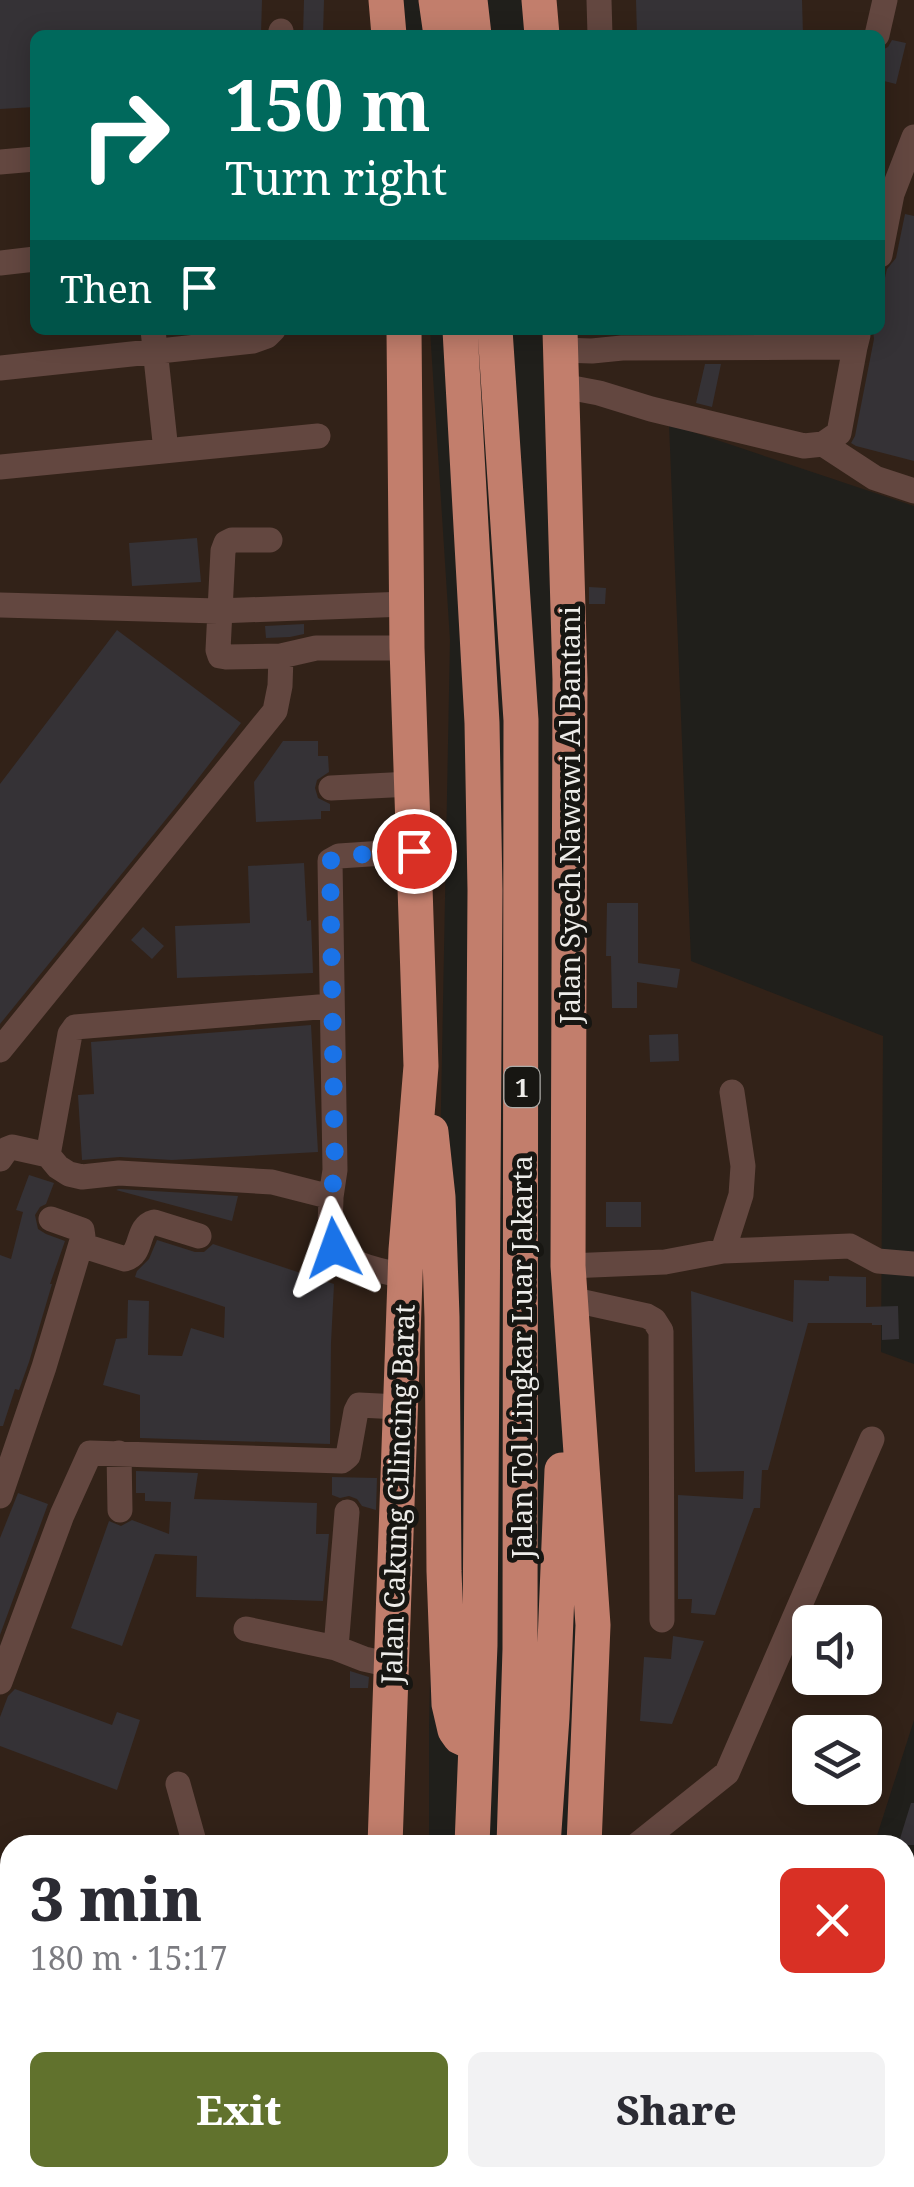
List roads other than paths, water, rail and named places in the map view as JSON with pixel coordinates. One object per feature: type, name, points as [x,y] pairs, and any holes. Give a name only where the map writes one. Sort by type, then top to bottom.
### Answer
[{"type":"highway","points":[[386,0],[389,30]]},
{"type":"highway","points":[[436,0],[439,30]]},
{"type":"highway","points":[[470,0],[473,30]]},
{"type":"highway","points":[[539,0],[542,30]]},
{"type":"highway","points":[[404,335],[406,604]]},
{"type":"highway","name":"Jalan Tol Lingkar Luar Jakarta","points":[[460,335],[482,723],[485,890],[481,1570],[472,1835]]},
{"type":"highway","name":"Jalan Tol Lingkar Luar Jakarta","points":[[495,335],[521,720],[520,1649],[514,1835]]},
{"type":"highway","name":"Jalan Syech Nawawi Al Bantani","points":[[560,340],[570,678],[569,1283]]},
{"type":"highway","name":"Jalan Cakung Cilincing Barat","points":[[385,1835],[405,1276],[421,1066],[400,852],[412,784],[406,604]]},
{"type":"highway","points":[[421,1066],[438,1197],[449,1704],[460,1737],[475,1744]]},
{"type":"highway","points":[[544,1835],[569,1283]]},
{"type":"highway","points":[[569,1283],[592,1625],[584,1835]]},
{"type":"street","points":[[599,0],[600,30]]},
{"type":"street","points":[[878,30],[886,0]]},
{"type":"street","points":[[885,230],[904,155]]},
{"type":"street","points":[[0,263],[30,260]]},
{"type":"street","points":[[0,368],[154,341],[253,341],[268,335]]},
{"type":"street","points":[[560,340],[592,351],[857,338],[839,433],[823,444],[804,446],[562,386]]},
{"type":"street","points":[[154,341],[166,451]]},
{"type":"street","points":[[0,467],[318,436]]},
{"type":"street","points":[[823,444],[876,478],[914,490]]},
{"type":"street","points":[[270,540],[226,542],[218,611],[220,656],[281,656],[316,648],[407,648]]},
{"type":"street","points":[[0,606],[218,611],[406,604]]},
{"type":"street","points":[[365,605],[365,648]]},
{"type":"street","points":[[0,1050],[274,712],[281,656]]},
{"type":"street","points":[[330,788],[412,784]]},
{"type":"street","points":[[400,852],[338,856],[330,861],[335,1170],[331,1235],[334,1248],[341,1255],[372,1269],[405,1276]]},
{"type":"street","points":[[48,1155],[70,1034],[75,1027],[331,1006]]},
{"type":"street","points":[[723,1251],[742,1196],[743,1166],[732,1092]]},
{"type":"street","points":[[0,1160],[9,1147],[48,1155],[58,1167],[82,1177],[120,1173],[272,1182],[331,1196]]},
{"type":"street","points":[[0,1496],[81,1245],[82,1230],[51,1220]]},
{"type":"street","points":[[81,1245],[130,1258],[144,1227],[154,1222],[199,1236]]},
{"type":"street","points":[[569,1283],[723,1251],[850,1246],[878,1261],[914,1264]]},
{"type":"street","points":[[569,1283],[647,1316],[661,1331],[662,1620]]},
{"type":"street","points":[[0,1682],[62,1515],[92,1452],[342,1461],[348,1456],[360,1405],[399,1406]]},
{"type":"street","points":[[650,1835],[727,1772],[872,1439]]},
{"type":"street","points":[[119,1453],[120,1510]]},
{"type":"street","points":[[336,1648],[347,1512]]},
{"type":"street","points":[[246,1629],[336,1648],[391,1665]]},
{"type":"street","points":[[178,1784],[192,1835]]}]
